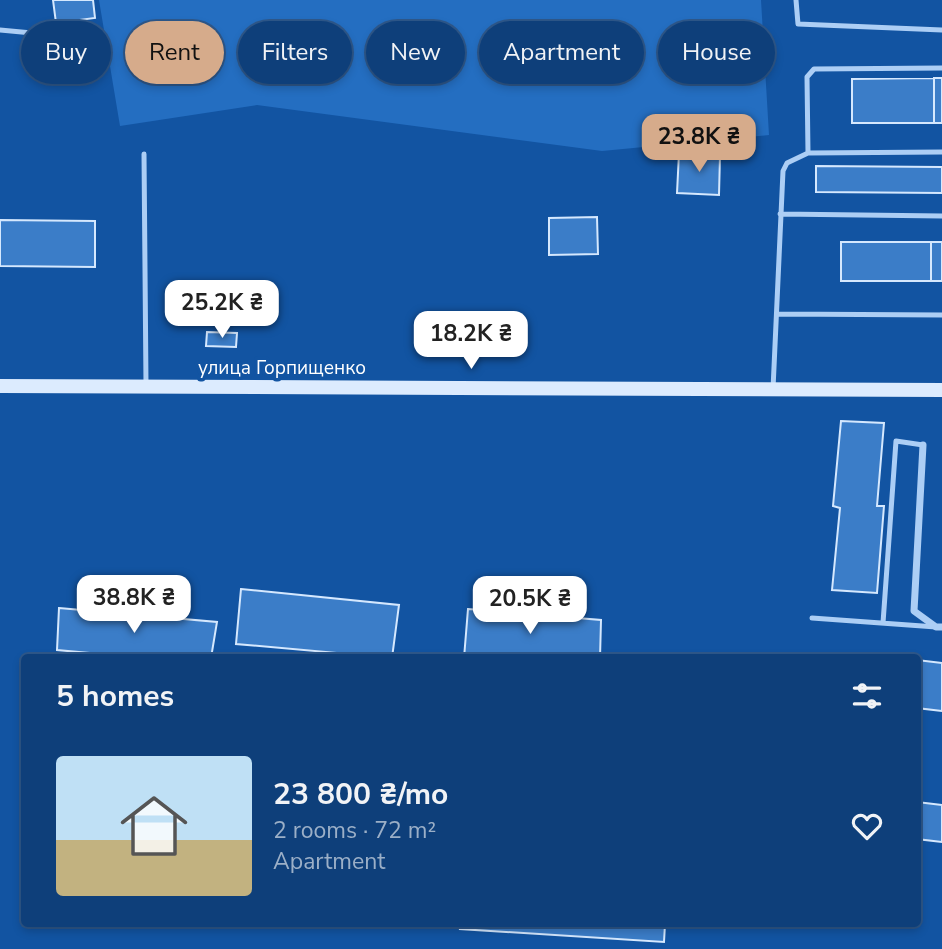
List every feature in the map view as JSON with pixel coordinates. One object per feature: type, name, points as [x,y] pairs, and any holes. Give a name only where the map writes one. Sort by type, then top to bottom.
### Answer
[{"type":"main road","name":"улица Горпищенко","points":[[0,386],[942,390]]},
{"type":"street","points":[[923,445],[914,611],[939,627]]},
{"type":"lane","points":[[796,0],[798,24],[942,30]]},
{"type":"lane","points":[[0,30],[21,32]]},
{"type":"lane","points":[[807,153],[807,77],[814,69],[942,68]]},
{"type":"lane","points":[[773,389],[780,214],[783,171],[787,163],[807,153],[942,152]]},
{"type":"lane","points":[[144,154],[146,387]]},
{"type":"lane","points":[[780,214],[942,216]]},
{"type":"lane","points":[[778,314],[942,315]]},
{"type":"lane","points":[[883,623],[896,441],[923,445]]},
{"type":"lane","points":[[812,618],[939,627]]},
{"type":"shaded area","points":[[99,0],[761,0],[762,21],[658,21],[658,84],[766,84],[769,135],[602,151],[257,105],[120,126],[111,72],[111,21],[102,21]]},
{"type":"building","points":[[53,0],[93,0],[95,18],[56,21]]},
{"type":"building","points":[[934,78],[942,78],[942,123],[934,123]]},
{"type":"building","points":[[934,78],[934,123],[852,123],[852,79]]},
{"type":"building","points":[[679,153],[720,155],[719,195],[677,193]]},
{"type":"building","points":[[816,166],[942,167],[942,193],[816,192]]},
{"type":"building","points":[[597,217],[598,254],[549,255],[549,218]]},
{"type":"building","points":[[0,220],[95,221],[95,267],[0,266]]},
{"type":"building","points":[[841,242],[931,242],[931,281],[841,281]]},
{"type":"building","points":[[931,242],[942,242],[942,281],[931,281]]},
{"type":"building","points":[[207,332],[237,333],[236,347],[206,346]]},
{"type":"building","points":[[841,421],[884,423],[877,506],[884,506],[877,593],[832,590],[840,508],[833,506]]},
{"type":"building","points":[[241,589],[399,605],[393,654],[347,654],[236,644]]},
{"type":"building","points":[[59,608],[217,622],[212,654],[101,654],[57,650]]},
{"type":"building","points":[[468,609],[601,620],[600,654],[464,654]]},
{"type":"building","points":[[921,660],[942,663],[942,711],[921,708]]},
{"type":"building","points":[[921,802],[942,805],[942,842],[921,839]]},
{"type":"building","points":[[460,927],[665,927],[664,942]]}]
